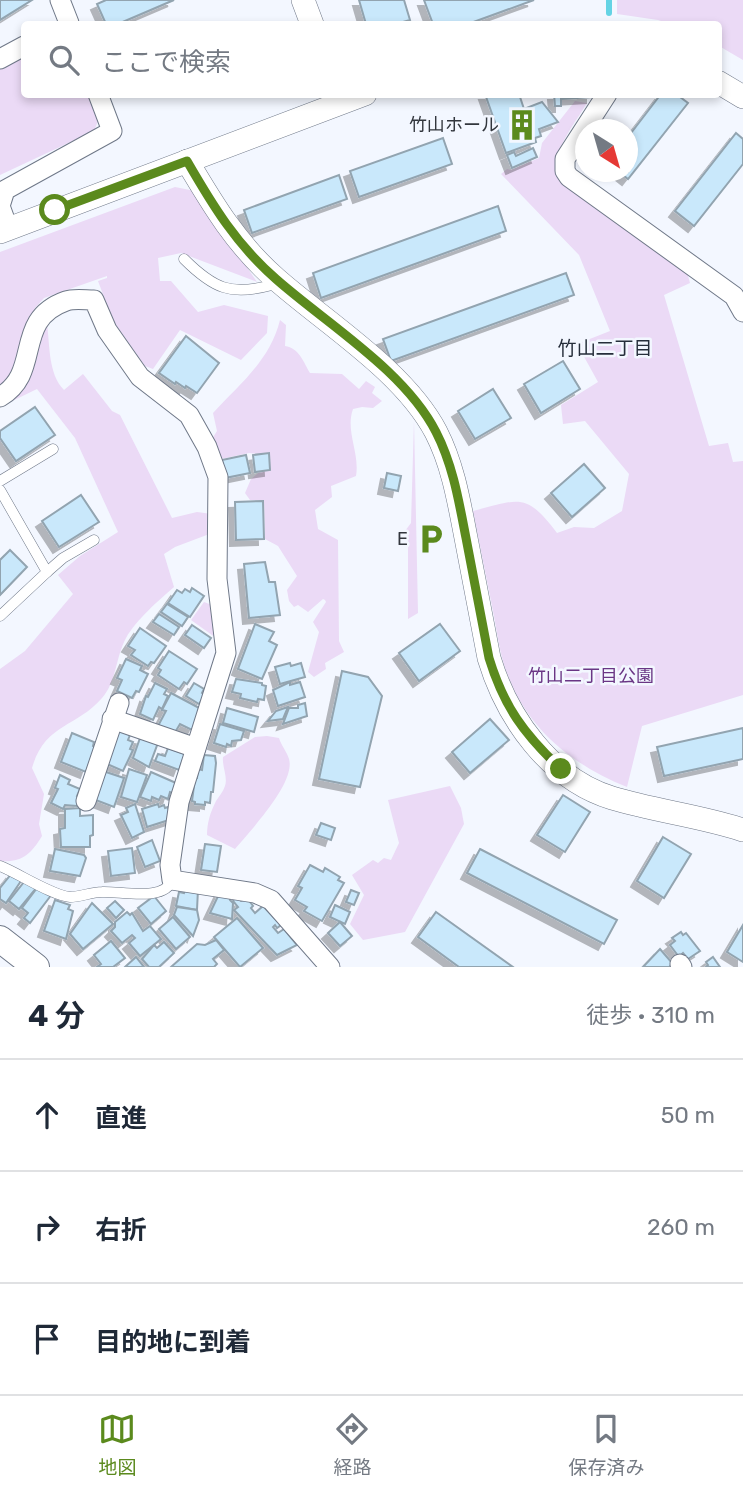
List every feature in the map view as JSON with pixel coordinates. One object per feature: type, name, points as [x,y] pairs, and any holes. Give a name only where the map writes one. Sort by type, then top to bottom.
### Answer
[{"type":"main road","points":[[0,939],[36,967]]},
{"type":"street","points":[[60,0],[68,21]]},
{"type":"street","points":[[303,0],[311,21]]},
{"type":"street","points":[[0,59],[21,48]]},
{"type":"street","points":[[722,84],[743,97]]},
{"type":"street","points":[[100,98],[112,131],[5,190],[0,206],[4,230],[187,161],[339,99]]},
{"type":"street","points":[[604,98],[565,159],[565,171],[569,177],[734,296],[743,312]]},
{"type":"street","points":[[187,161],[222,220],[246,251],[392,375],[419,405],[435,430],[448,457],[456,486],[489,658],[498,686],[522,729],[561,769],[609,797],[743,830]]},
{"type":"street","points":[[0,397],[18,380],[26,364],[29,339],[40,317],[67,300],[94,300],[107,330],[140,377],[189,415],[207,447],[218,477],[217,579],[226,653],[180,802],[170,865],[172,880],[255,893],[271,900],[330,967]]},
{"type":"street","points":[[86,801],[116,711],[196,748]]},
{"type":"lane","points":[[184,259],[217,286],[247,292],[272,285],[275,278]]},
{"type":"lane","points":[[0,481],[53,449]]},
{"type":"lane","points":[[0,490],[4,508],[47,572]]},
{"type":"lane","points":[[0,616],[63,558],[94,540]]},
{"type":"lane","points":[[0,866],[69,897],[99,892],[163,892],[172,880]]},
{"type":"green space","points":[[617,0],[743,0],[743,60],[722,48],[722,21],[661,21],[617,14]]},
{"type":"green space","points":[[21,58],[21,98],[92,98],[100,116],[94,131],[0,175],[0,69]]},
{"type":"green space","name":"竹山二丁目公園","points":[[575,101],[587,103],[561,146],[556,165],[557,174],[687,272],[690,283],[664,295],[709,446],[728,443],[733,462],[743,461],[743,695],[642,726],[627,787],[591,769],[558,747],[531,718],[520,701],[502,658],[473,511],[521,502],[537,511],[557,533],[574,527],[594,528],[622,511],[629,474],[585,421],[563,424],[561,405],[598,382],[577,344],[610,331],[579,255],[501,174],[507,169],[511,170],[539,158],[542,143]]},
{"type":"green space","points":[[175,187],[195,191],[257,282],[181,253],[158,258],[160,281],[171,281],[198,312],[224,305],[268,316],[267,333],[241,360],[180,330],[153,369],[145,366],[113,321],[98,281],[107,276],[44,298],[35,308],[27,326],[14,376],[0,388],[0,252]]},
{"type":"green space","points":[[280,320],[286,325],[285,346],[297,352],[310,373],[342,374],[359,389],[366,381],[375,387],[372,393],[382,401],[373,408],[353,409],[351,426],[356,476],[331,486],[332,497],[315,510],[318,529],[338,540],[339,641],[344,652],[325,663],[326,669],[314,677],[308,672],[319,632],[313,622],[326,602],[323,599],[308,612],[298,605],[294,607],[289,601],[287,590],[297,576],[278,546],[265,539],[264,501],[250,500],[245,493],[251,479],[269,464],[269,455],[249,453],[217,460],[210,442],[217,431],[213,413],[262,359]]},
{"type":"green space","points":[[47,324],[55,376],[64,390],[83,374],[112,411],[120,415],[172,518],[197,512],[212,514],[212,533],[164,554],[174,587],[130,631],[107,692],[92,708],[53,734],[38,753],[32,768],[44,794],[39,824],[42,836],[34,848],[20,859],[0,861],[0,669],[25,651],[73,594],[58,575],[80,556],[118,532],[75,438],[37,389],[0,407],[27,383],[33,367],[38,329]]},
{"type":"green space","points":[[414,421],[418,613],[408,619],[408,541],[399,539],[411,523]]},
{"type":"green space","points":[[204,602],[212,605],[219,640],[191,620]]},
{"type":"green space","points":[[255,737],[279,738],[289,759],[286,781],[261,819],[235,849],[207,835],[211,814],[226,783],[223,757]]},
{"type":"green space","points":[[450,786],[461,808],[464,824],[405,932],[363,940],[350,924],[364,895],[352,875],[373,860],[378,863],[384,858],[391,860],[399,843],[388,800]]},
{"type":"building","points":[[0,0],[32,0],[0,20]]},
{"type":"building","points":[[106,0],[174,0],[125,21],[105,21],[97,4]]},
{"type":"building","points":[[359,0],[404,0],[410,20],[406,21],[365,21]]},
{"type":"building","points":[[424,0],[534,0],[476,21],[432,21]]},
{"type":"building","name":"竹山ホール","points":[[486,98],[520,98],[524,109],[542,102],[558,122],[539,129],[541,136],[535,138],[536,142],[506,153]]},
{"type":"building","points":[[554,98],[576,98],[561,99],[561,106],[555,106]]},
{"type":"building","points":[[658,98],[681,98],[688,103],[638,166],[638,124]]},
{"type":"building","points":[[736,133],[743,139],[743,164],[694,226],[675,211]]},
{"type":"building","points":[[443,138],[452,164],[359,197],[350,171]]},
{"type":"building","points":[[533,148],[537,157],[512,168],[507,155],[514,152],[516,156]]},
{"type":"building","points":[[339,175],[347,199],[252,233],[244,210]]},
{"type":"building","points":[[498,206],[506,231],[321,298],[313,273]]},
{"type":"building","points":[[566,273],[574,295],[391,361],[383,339]]},
{"type":"building","points":[[186,336],[219,363],[197,393],[186,386],[185,388],[176,382],[175,384],[159,373]]},
{"type":"building","points":[[563,361],[580,389],[541,413],[524,384]]},
{"type":"building","points":[[493,389],[511,418],[475,439],[458,411]]},
{"type":"building","points":[[35,407],[55,435],[16,461],[0,438],[0,431]]},
{"type":"building","points":[[269,453],[270,470],[255,472],[253,455]]},
{"type":"building","points":[[246,455],[250,473],[225,478],[222,460]]},
{"type":"building","points":[[584,464],[605,488],[572,517],[551,493]]},
{"type":"building","points":[[387,473],[401,476],[398,491],[384,488]]},
{"type":"building","points":[[81,495],[99,522],[59,547],[42,521]]},
{"type":"building","points":[[263,501],[264,539],[236,540],[235,502]]},
{"type":"building","points":[[10,550],[27,567],[0,595],[0,560]]},
{"type":"building","points":[[265,562],[269,582],[275,582],[280,615],[249,618],[244,564]]},
{"type":"building","points":[[192,588],[204,596],[190,617],[168,603],[177,590],[182,593],[185,589],[190,592]]},
{"type":"building","points":[[167,604],[188,617],[182,626],[161,612]]},
{"type":"building","points":[[159,614],[179,627],[174,635],[153,622]]},
{"type":"building","points":[[255,624],[274,632],[269,641],[277,645],[262,679],[238,669]]},
{"type":"building","points":[[440,624],[460,651],[419,681],[399,653]]},
{"type":"building","points":[[192,625],[211,638],[204,648],[185,635]]},
{"type":"building","points":[[140,628],[166,646],[154,663],[151,662],[148,666],[131,655],[135,650],[128,646]]},
{"type":"building","points":[[169,651],[197,669],[187,684],[184,682],[179,689],[158,675],[161,670],[158,668]]},
{"type":"building","points":[[126,659],[142,666],[140,670],[148,674],[139,692],[136,691],[132,698],[117,691],[122,680],[117,678]]},
{"type":"building","points":[[290,663],[291,666],[301,663],[305,677],[280,684],[275,667]]},
{"type":"building","points":[[342,671],[368,677],[382,696],[360,787],[319,779]]},
{"type":"building","points":[[236,679],[266,686],[264,700],[258,699],[257,702],[240,698],[241,694],[232,692]]},
{"type":"building","points":[[290,682],[290,685],[300,682],[305,697],[278,706],[273,690]]},
{"type":"building","points":[[155,683],[167,689],[164,694],[168,696],[153,720],[140,714],[146,696],[148,697]]},
{"type":"building","points":[[194,683],[204,689],[202,693],[205,695],[199,704],[186,696]]},
{"type":"building","points":[[171,693],[203,710],[192,730],[180,724],[174,734],[158,726],[166,711],[162,710]]},
{"type":"building","points":[[305,703],[307,716],[283,724],[289,708],[298,708],[298,705]]},
{"type":"building","points":[[288,707],[283,719],[268,721],[276,711]]},
{"type":"building","points":[[227,708],[258,717],[254,732],[223,723]]},
{"type":"building","points":[[490,719],[509,740],[470,773],[452,752]]},
{"type":"building","points":[[220,724],[244,731],[241,740],[232,741],[231,746],[227,744],[226,747],[214,743]]},
{"type":"building","points":[[743,728],[743,759],[664,776],[657,747]]},
{"type":"building","points":[[119,730],[130,735],[128,740],[133,742],[130,749],[133,750],[123,771],[107,764]]},
{"type":"building","points":[[72,733],[94,742],[95,747],[86,772],[61,762]]},
{"type":"building","points":[[140,738],[159,740],[149,767],[133,758]]},
{"type":"building","points":[[168,748],[185,754],[179,770],[155,761],[158,754],[165,756]]},
{"type":"building","points":[[204,755],[215,756],[216,763],[213,792],[210,803],[205,802],[205,805],[192,801],[195,778],[198,769],[202,770]]},
{"type":"building","points":[[129,769],[147,775],[137,802],[121,797]]},
{"type":"building","points":[[103,771],[124,778],[114,807],[93,799]]},
{"type":"building","points":[[151,772],[176,783],[175,794],[170,792],[168,799],[161,796],[159,800],[152,797],[151,801],[140,797]]},
{"type":"building","points":[[60,775],[70,780],[68,784],[80,789],[77,796],[81,798],[77,806],[65,805],[63,809],[51,803],[58,789],[55,788]]},
{"type":"building","points":[[563,795],[590,812],[565,852],[537,835]]},
{"type":"building","points":[[135,804],[144,832],[132,838],[121,815],[128,812],[126,808]]},
{"type":"building","points":[[158,804],[159,807],[168,807],[172,819],[147,827],[142,809]]},
{"type":"building","points":[[80,808],[80,816],[93,815],[90,847],[61,847],[60,829],[65,828],[65,809]]},
{"type":"building","points":[[321,823],[335,828],[331,840],[316,835]]},
{"type":"building","points":[[663,837],[691,854],[664,898],[637,881]]},
{"type":"building","points":[[152,840],[160,861],[145,867],[137,847]]},
{"type":"building","points":[[205,844],[221,846],[217,872],[201,870]]},
{"type":"building","points":[[132,848],[135,873],[111,876],[108,851]]},
{"type":"building","points":[[55,849],[84,855],[86,858],[80,876],[50,871]]},
{"type":"building","points":[[480,849],[617,920],[604,944],[467,873]]},
{"type":"building","points":[[310,865],[323,872],[325,868],[340,877],[338,880],[344,883],[322,921],[304,911],[307,907],[295,900],[302,888],[298,886]]},
{"type":"building","points":[[12,873],[21,881],[6,903],[0,899],[0,888]]},
{"type":"building","points":[[24,882],[38,886],[19,909],[9,901]]},
{"type":"building","points":[[186,887],[198,889],[197,910],[176,906],[179,892],[184,893]]},
{"type":"building","points":[[37,888],[52,894],[30,923],[24,918],[28,913],[22,908]]},
{"type":"building","points":[[351,890],[359,893],[354,905],[346,902]]},
{"type":"building","points":[[220,892],[229,895],[233,903],[232,919],[210,913]]},
{"type":"building","points":[[154,896],[166,911],[151,924],[138,908]]},
{"type":"building","points":[[235,897],[241,901],[248,899],[255,913],[263,906],[281,925],[273,927],[278,933],[284,929],[297,945],[277,955],[234,910],[238,907],[233,901]]},
{"type":"building","points":[[55,900],[70,905],[68,909],[73,911],[66,939],[44,931]]},
{"type":"building","points":[[115,901],[124,910],[116,918],[107,908]]},
{"type":"building","points":[[92,903],[113,924],[83,949],[70,934]]},
{"type":"building","points":[[335,905],[350,912],[345,924],[330,917]]},
{"type":"building","points":[[177,907],[197,910],[199,920],[193,936],[174,915]]},
{"type":"building","points":[[127,912],[130,915],[132,913],[143,931],[150,926],[161,939],[140,956],[129,943],[135,938],[132,935],[122,943],[111,931],[115,922]]},
{"type":"building","points":[[436,912],[513,967],[459,967],[418,937]]},
{"type":"building","points":[[173,917],[190,937],[176,949],[159,929]]},
{"type":"building","points":[[237,918],[263,948],[240,967],[214,937]]},
{"type":"building","points":[[340,922],[352,936],[340,946],[328,933]]},
{"type":"building","points":[[743,925],[743,962],[727,952]]},
{"type":"building","points":[[681,932],[683,935],[686,933],[700,951],[688,959],[683,953],[679,957],[670,945],[675,941],[672,938]]},
{"type":"building","points":[[216,940],[224,950],[213,959],[217,964],[214,967],[171,967],[197,944],[205,945]]},
{"type":"building","points":[[111,941],[125,958],[113,967],[97,967],[101,964],[94,955]]},
{"type":"building","points":[[164,942],[174,953],[159,967],[149,967],[142,959],[154,945],[157,948]]},
{"type":"building","points":[[660,949],[673,964],[669,967],[643,967]]},
{"type":"building","points":[[136,957],[144,967],[125,967]]},
{"type":"building","points":[[713,957],[720,967],[706,967],[706,962]]},
{"type":"waterway","points":[[609,0],[609,13]]},
{"type":"place","name":"竹山ホール","points":[[522,125]]},
{"type":"place","name":"E","points":[[431,539]]},
{"type":"district","name":"竹山二丁目","points":[[605,348]]},
{"type":"route","points":[[55,210],[187,161],[222,220],[246,251],[392,375],[414,399],[435,430],[452,470],[489,658],[498,686],[522,729],[561,769]]}]
